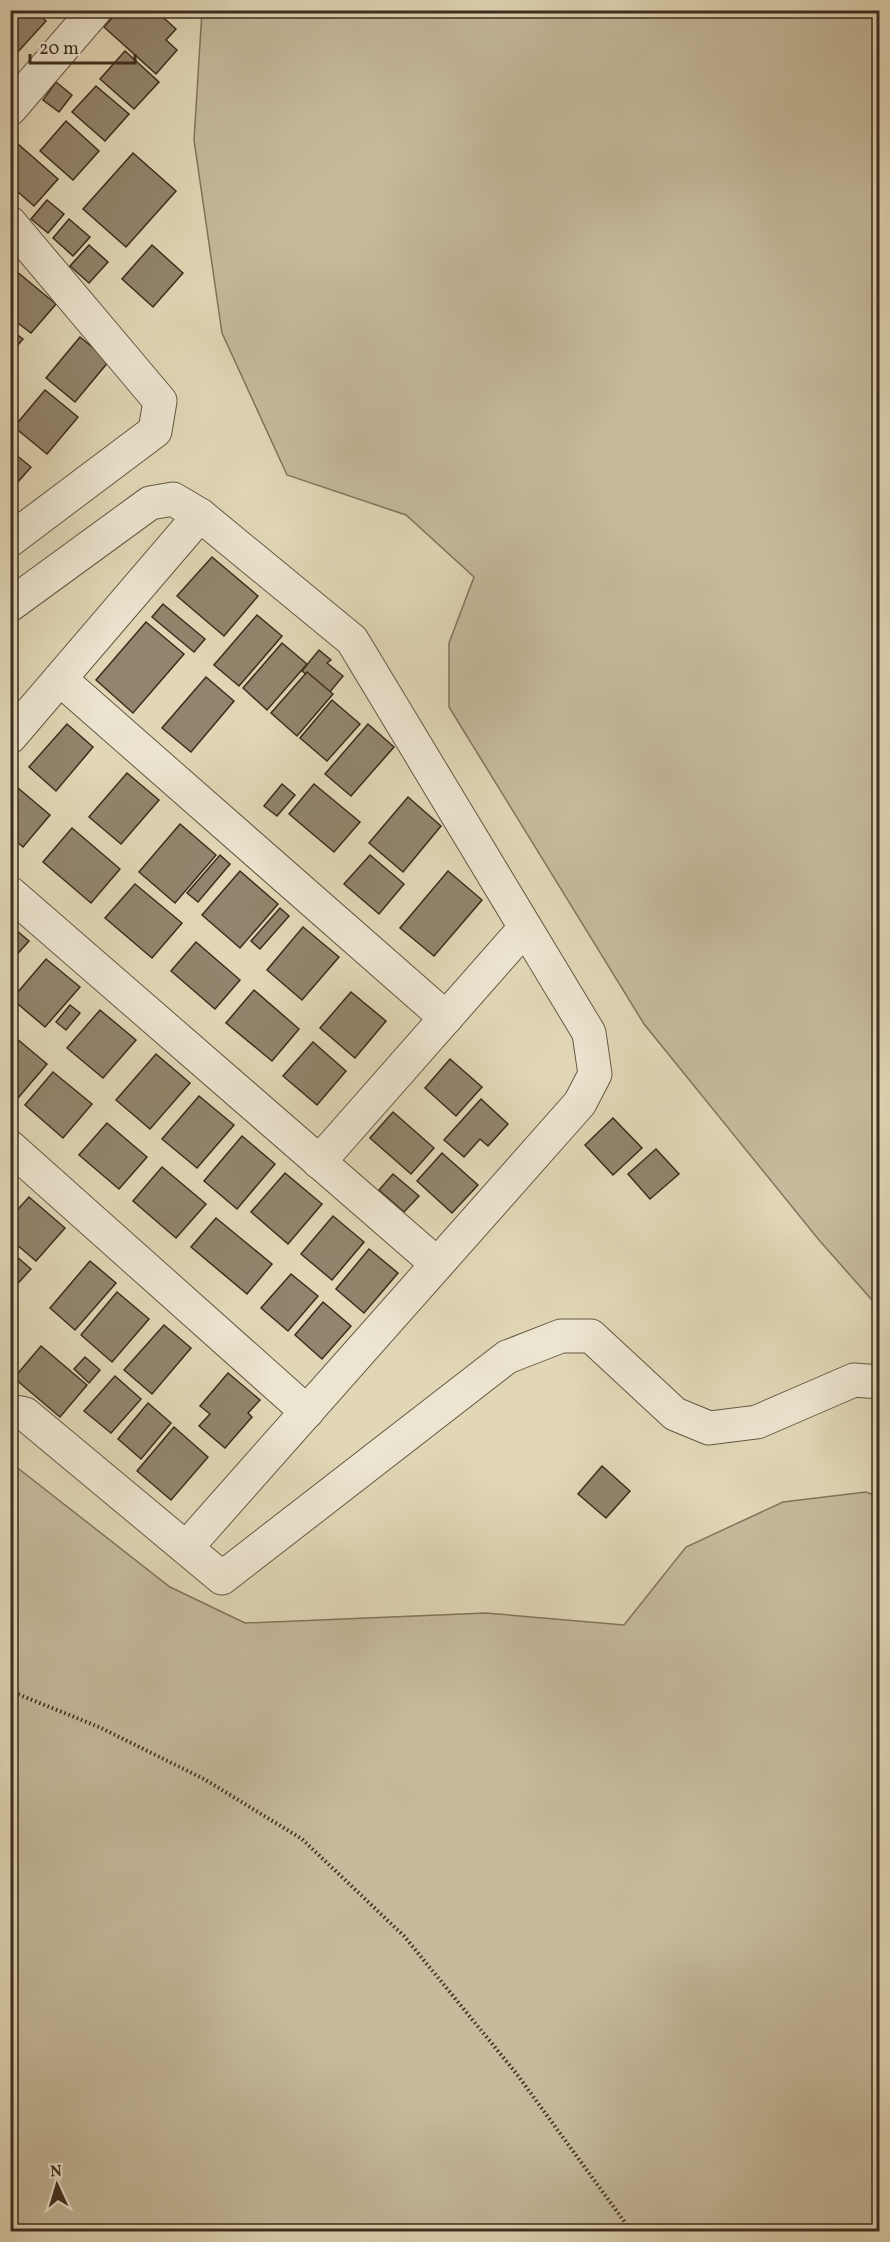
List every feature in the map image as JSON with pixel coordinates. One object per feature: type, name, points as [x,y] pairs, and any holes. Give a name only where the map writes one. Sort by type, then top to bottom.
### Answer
[{"type":"street","points":[[10,110],[87,13]]},
{"type":"street","points":[[10,540],[154,431],[160,400],[13,229]]},
{"type":"street","points":[[10,605],[150,503],[173,500],[200,515],[352,640],[589,1033],[595,1074],[580,1103],[186,1548]]},
{"type":"street","points":[[10,737],[200,515]]},
{"type":"street","points":[[60,679],[446,1018]]},
{"type":"street","points":[[10,893],[437,1264]]},
{"type":"street","points":[[319,1162],[525,928]]},
{"type":"street","points":[[10,1147],[307,1412]]},
{"type":"street","points":[[10,1411],[25,1414],[222,1578],[507,1357],[561,1336],[591,1336],[675,1414],[709,1428],[758,1422],[854,1380],[879,1382]]},
{"type":"path","points":[[10,1691],[99,1727],[204,1779],[302,1839],[404,1936],[516,2073],[632,2232]]},
{"type":"shaded area","points":[[202,11],[879,11],[879,1308],[819,1240],[644,1024],[449,707],[449,643],[474,577],[406,515],[287,475],[222,333],[194,140]]},
{"type":"shaded area","points":[[10,1462],[170,1587],[245,1623],[486,1613],[624,1625],[686,1547],[783,1502],[866,1492],[879,1497],[879,2231],[11,2231]]},
{"type":"building","points":[[10,10],[34,10],[46,21],[14,56],[10,53]]},
{"type":"building","points":[[119,10],[125,13],[127,10],[155,10],[176,29],[166,40],[177,50],[156,74],[104,27]]},
{"type":"building","points":[[125,51],[159,82],[134,109],[100,79]]},
{"type":"building","points":[[56,82],[72,95],[59,112],[43,100]]},
{"type":"building","points":[[96,86],[129,114],[105,141],[72,112]]},
{"type":"building","points":[[66,121],[99,151],[73,180],[40,151]]},
{"type":"building","points":[[18,144],[58,179],[34,206],[10,185],[10,153]]},
{"type":"building","points":[[133,153],[176,191],[126,247],[83,209]]},
{"type":"building","points":[[47,200],[64,214],[48,233],[31,219]]},
{"type":"building","points":[[69,219],[90,237],[73,256],[53,238]]},
{"type":"building","points":[[89,245],[108,262],[89,283],[70,266]]},
{"type":"building","points":[[152,245],[183,273],[153,307],[122,279]]},
{"type":"building","points":[[16,271],[56,304],[31,333],[10,317],[10,278]]},
{"type":"building","points":[[10,329],[23,339],[10,354]]},
{"type":"building","points":[[80,337],[109,361],[75,402],[46,378]]},
{"type":"building","points":[[45,390],[78,417],[47,454],[14,427]]},
{"type":"building","points":[[10,450],[31,467],[10,491]]},
{"type":"building","points":[[212,557],[258,596],[224,636],[177,596]]},
{"type":"building","points":[[163,604],[205,639],[194,652],[152,617]]},
{"type":"building","points":[[257,615],[282,636],[239,686],[214,665]]},
{"type":"building","points":[[146,622],[184,654],[133,713],[96,680]]},
{"type":"building","points":[[282,643],[307,664],[267,710],[243,688]]},
{"type":"building","points":[[319,650],[331,660],[327,663],[343,676],[329,693],[302,671]]},
{"type":"building","points":[[307,672],[333,694],[297,736],[271,713]]},
{"type":"building","points":[[206,677],[234,701],[191,752],[162,728]]},
{"type":"building","points":[[332,700],[360,724],[327,761],[300,738]]},
{"type":"building","points":[[67,724],[93,747],[56,791],[29,767]]},
{"type":"building","points":[[368,724],[394,747],[351,796],[325,774]]},
{"type":"building","points":[[127,773],[159,800],[121,844],[89,817]]},
{"type":"building","points":[[12,783],[50,815],[23,847],[10,836],[10,785]]},
{"type":"building","points":[[282,784],[295,795],[277,816],[264,806]]},
{"type":"building","points":[[314,784],[360,822],[334,852],[289,814]]},
{"type":"building","points":[[408,797],[441,826],[403,872],[369,843]]},
{"type":"building","points":[[180,824],[216,855],[175,903],[139,872]]},
{"type":"building","points":[[72,828],[120,869],[91,903],[43,862]]},
{"type":"building","points":[[220,855],[230,864],[198,902],[187,893]]},
{"type":"building","points":[[370,855],[404,884],[379,914],[344,884]]},
{"type":"building","points":[[240,871],[278,904],[240,948],[202,915]]},
{"type":"building","points":[[448,871],[482,900],[434,956],[400,928]]},
{"type":"building","points":[[135,884],[182,923],[152,958],[105,918]]},
{"type":"building","points":[[280,908],[289,916],[260,949],[251,941]]},
{"type":"building","points":[[10,925],[29,941],[10,962]]},
{"type":"building","points":[[303,927],[339,957],[302,1000],[267,970]]},
{"type":"building","points":[[196,942],[240,980],[215,1009],[171,971]]},
{"type":"building","points":[[46,959],[80,987],[45,1027],[12,999]]},
{"type":"building","points":[[254,990],[299,1029],[272,1061],[226,1023]]},
{"type":"building","points":[[351,992],[386,1021],[355,1058],[320,1028]]},
{"type":"building","points":[[70,1005],[80,1013],[66,1030],[56,1022]]},
{"type":"building","points":[[100,1010],[136,1040],[103,1078],[67,1048]]},
{"type":"building","points":[[10,1033],[47,1064],[18,1098],[10,1092]]},
{"type":"building","points":[[313,1042],[346,1071],[317,1105],[283,1076]]},
{"type":"building","points":[[156,1054],[190,1083],[150,1129],[116,1100]]},
{"type":"building","points":[[450,1059],[482,1087],[456,1116],[425,1088]]},
{"type":"building","points":[[53,1072],[92,1104],[63,1138],[25,1105]]},
{"type":"building","points":[[199,1096],[234,1125],[197,1168],[162,1139]]},
{"type":"building","points":[[481,1099],[508,1124],[488,1146],[480,1139],[464,1157],[444,1140]]},
{"type":"building","points":[[393,1112],[434,1148],[411,1174],[370,1138]]},
{"type":"building","points":[[613,1118],[642,1148],[613,1175],[585,1145]]},
{"type":"building","points":[[107,1123],[147,1157],[119,1189],[79,1155]]},
{"type":"building","points":[[242,1136],[275,1164],[237,1209],[204,1181]]},
{"type":"building","points":[[656,1149],[679,1174],[650,1199],[628,1174]]},
{"type":"building","points":[[442,1153],[478,1185],[452,1213],[417,1181]]},
{"type":"building","points":[[162,1167],[206,1204],[176,1238],[133,1201]]},
{"type":"building","points":[[285,1173],[322,1204],[288,1244],[251,1212]]},
{"type":"building","points":[[393,1174],[419,1196],[404,1212],[379,1190]]},
{"type":"building","points":[[29,1197],[65,1228],[36,1261],[10,1239],[10,1218]]},
{"type":"building","points":[[333,1216],[364,1242],[332,1280],[301,1254]]},
{"type":"building","points":[[216,1218],[272,1264],[247,1294],[191,1247]]},
{"type":"building","points":[[369,1249],[398,1273],[364,1313],[336,1289]]},
{"type":"building","points":[[10,1251],[31,1269],[10,1292]]},
{"type":"building","points":[[90,1261],[116,1283],[75,1330],[50,1308]]},
{"type":"building","points":[[291,1274],[318,1296],[288,1331],[261,1308]]},
{"type":"building","points":[[117,1292],[149,1319],[112,1362],[81,1335]]},
{"type":"building","points":[[323,1302],[351,1326],[322,1359],[295,1335]]},
{"type":"building","points":[[164,1325],[191,1348],[152,1394],[124,1370]]},
{"type":"building","points":[[41,1346],[87,1385],[60,1417],[14,1378]]},
{"type":"building","points":[[85,1357],[100,1370],[89,1383],[74,1369]]},
{"type":"building","points":[[228,1373],[260,1400],[248,1413],[252,1417],[225,1448],[199,1426],[210,1414],[200,1406]]},
{"type":"building","points":[[115,1376],[141,1399],[111,1433],[84,1411]]},
{"type":"building","points":[[148,1403],[171,1423],[141,1459],[118,1439]]},
{"type":"building","points":[[174,1427],[208,1457],[171,1500],[137,1471]]},
{"type":"building","points":[[602,1466],[630,1491],[606,1518],[578,1494]]}]
